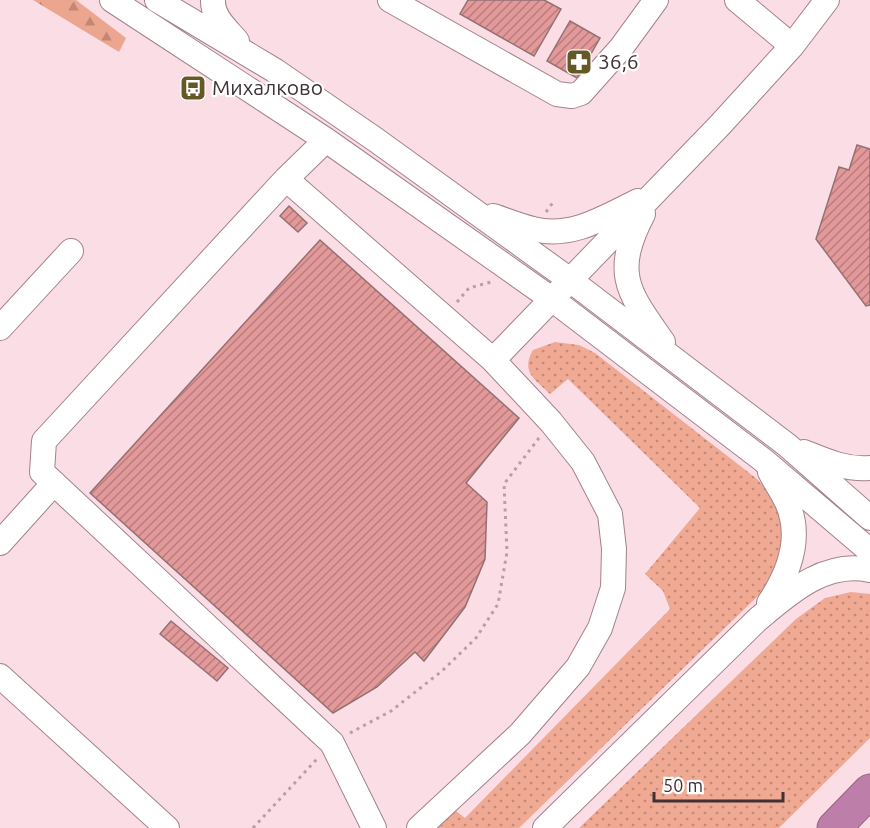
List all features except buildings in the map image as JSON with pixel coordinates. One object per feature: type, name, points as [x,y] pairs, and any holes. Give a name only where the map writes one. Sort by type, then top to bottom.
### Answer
[{"type":"highway","points":[[834,828],[870,791]]},
{"type":"street","points":[[112,0],[326,140],[553,300],[763,460],[870,551]]},
{"type":"street","points":[[158,0],[274,70],[376,140],[570,280],[787,445],[870,518]]},
{"type":"street","points":[[213,0],[212,5],[216,16],[248,55]]},
{"type":"street","points":[[390,0],[556,94],[565,96],[581,93],[621,48],[656,0]]},
{"type":"street","points":[[737,0],[792,46]]},
{"type":"street","points":[[493,360],[553,300],[792,46],[826,0]]},
{"type":"street","points":[[326,140],[286,179],[44,441],[42,472],[332,743],[374,828]]},
{"type":"street","points":[[286,179],[493,360],[551,422],[583,462],[610,514],[614,549],[613,588],[600,628],[578,667],[520,734],[419,828]]},
{"type":"street","points":[[473,210],[534,230],[555,232],[574,230],[593,224],[654,193]]},
{"type":"street","points":[[654,193],[631,238],[626,261],[627,280],[635,302],[676,362]]},
{"type":"street","points":[[0,328],[71,251]]},
{"type":"street","points":[[787,445],[832,464],[854,470],[870,468]]},
{"type":"street","points":[[757,620],[779,588],[791,559],[794,538],[790,510],[763,460]]},
{"type":"street","points":[[0,543],[54,483]]},
{"type":"street","points":[[545,828],[757,620],[794,589],[837,569],[858,567],[870,570]]},
{"type":"street","points":[[0,676],[167,828]]},
{"type":"path","points":[[444,318],[469,288],[499,280]]},
{"type":"path","points":[[253,828],[332,743],[391,711],[442,671],[476,638],[498,604],[502,584],[507,552],[504,484],[551,422]]},
{"type":"shaded area","points":[[555,342],[579,345],[595,353],[757,479],[771,494],[780,511],[784,529],[779,565],[761,593],[519,828],[431,828],[456,811],[465,818],[670,609],[663,591],[645,574],[700,508],[568,379],[550,394],[535,380],[528,364],[533,350]]},
{"type":"shaded area","points":[[851,592],[870,594],[870,738],[779,828],[579,828],[796,619],[825,598]]},
{"type":"green space","points":[[33,0],[76,0],[126,38],[119,52]]},
{"type":"place","name":"36,6","points":[[579,62]]},
{"type":"place","name":"Михалково","points":[[193,88]]}]
